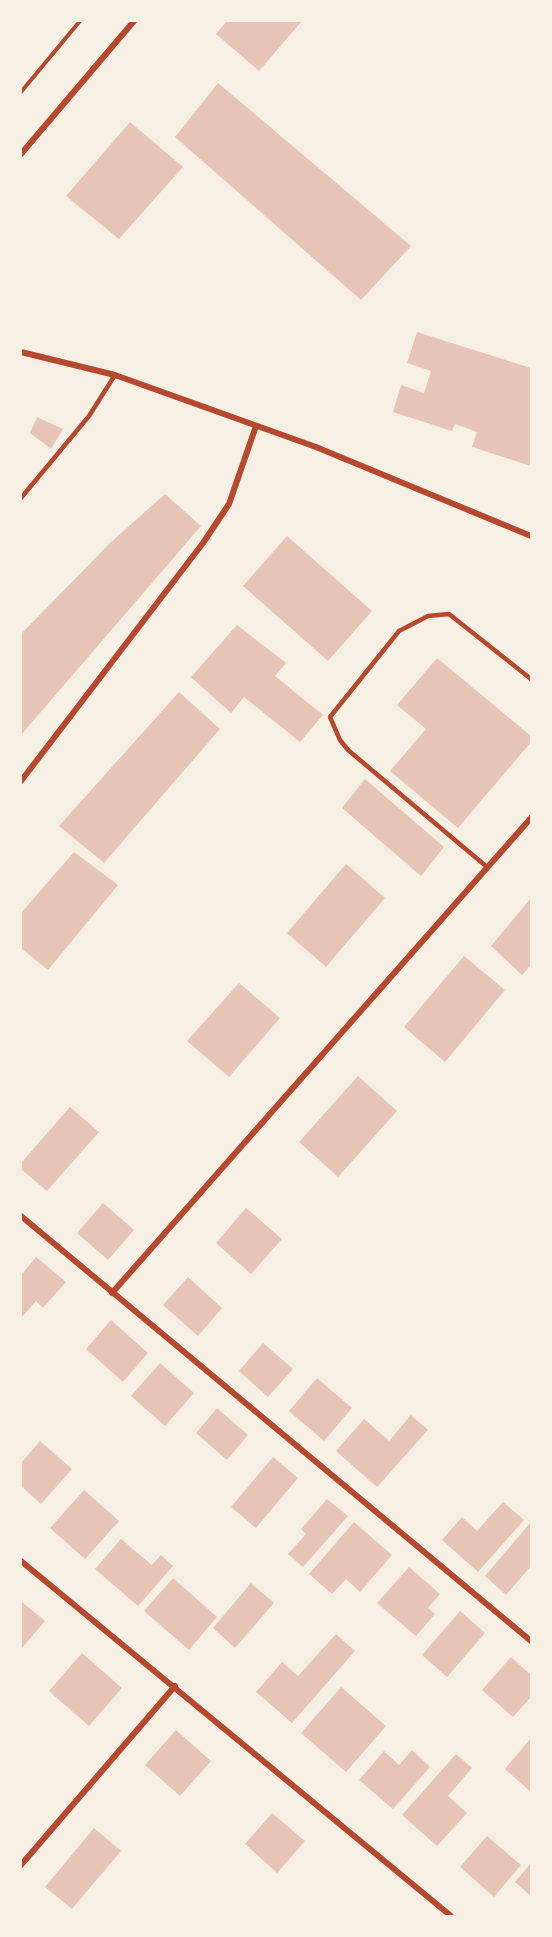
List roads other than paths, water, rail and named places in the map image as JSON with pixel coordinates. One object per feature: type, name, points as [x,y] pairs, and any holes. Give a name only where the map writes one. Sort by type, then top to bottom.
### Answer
[{"type":"street","points":[[21,154],[134,21]]},
{"type":"street","points":[[21,352],[115,375],[387,474],[531,536]]},
{"type":"street","points":[[21,781],[203,543],[229,504],[256,426]]},
{"type":"street","points":[[112,1293],[531,818]]},
{"type":"street","points":[[21,1216],[531,1641]]},
{"type":"street","points":[[21,1561],[451,1916]]},
{"type":"street","points":[[21,1865],[175,1686]]},
{"type":"lane","points":[[21,498],[89,416],[115,375]]},
{"type":"lane","points":[[487,867],[348,750],[340,740],[330,717],[399,631],[428,616],[449,614],[531,679]]}]
